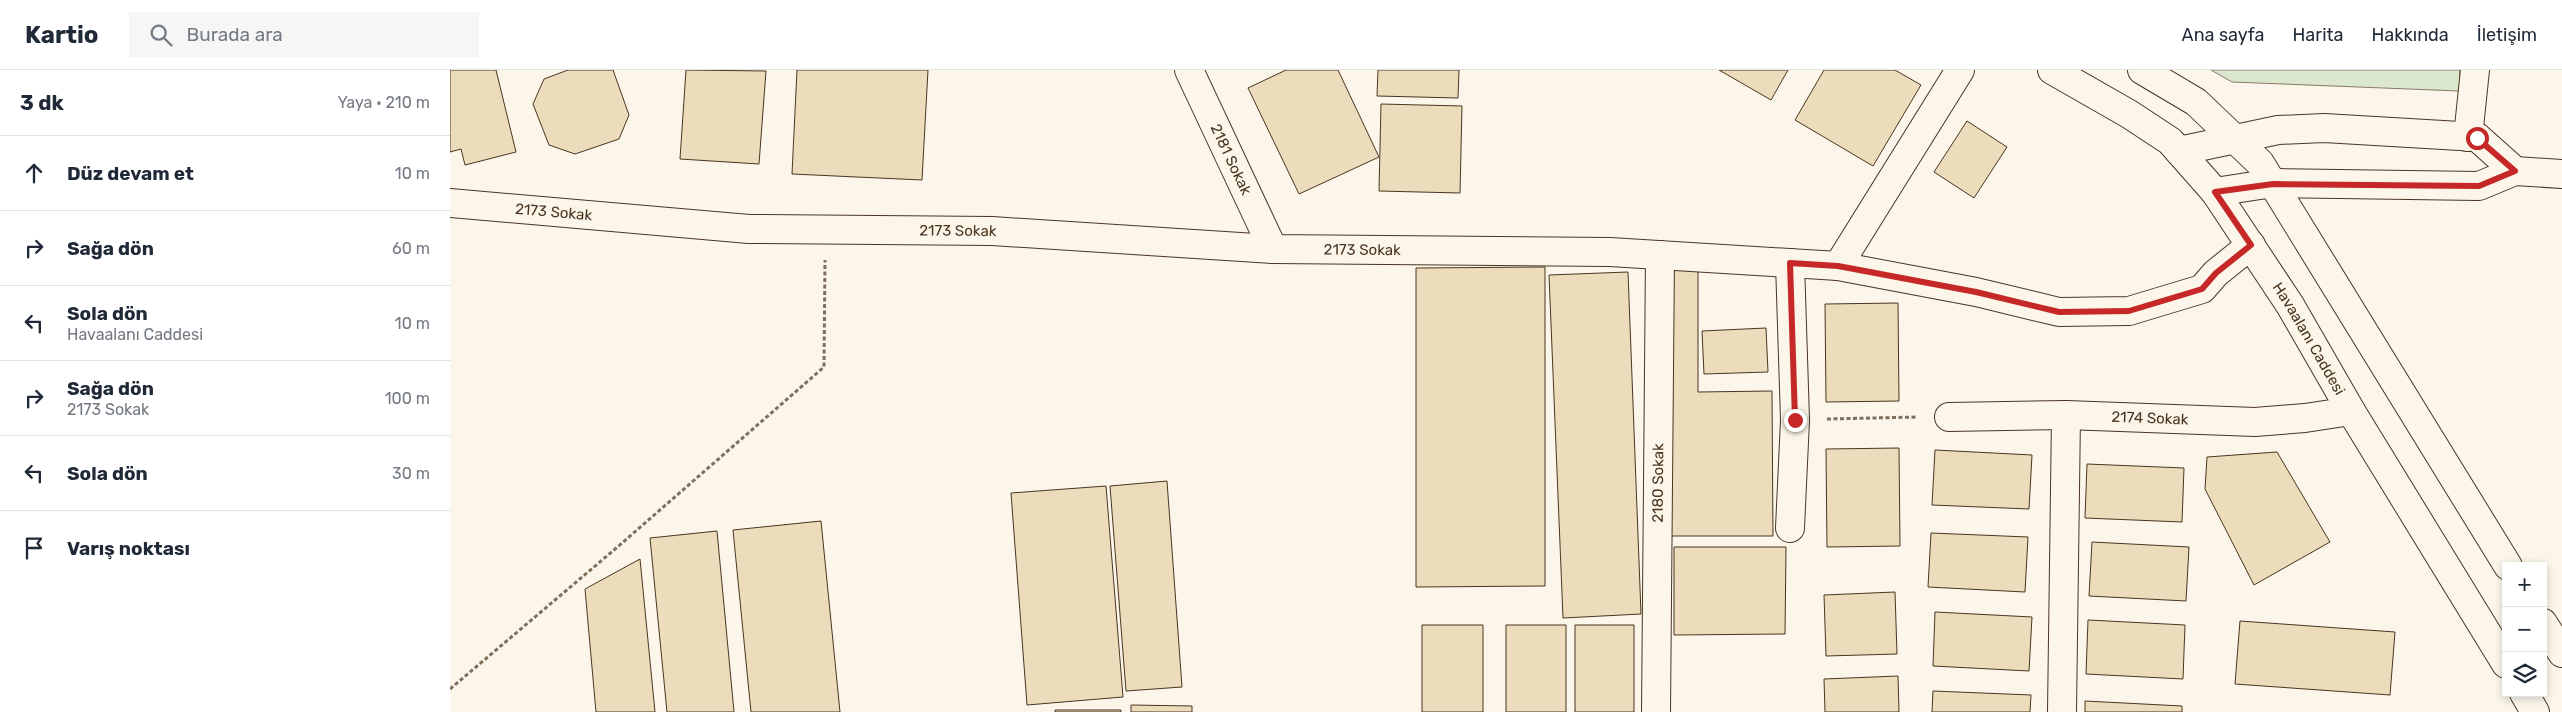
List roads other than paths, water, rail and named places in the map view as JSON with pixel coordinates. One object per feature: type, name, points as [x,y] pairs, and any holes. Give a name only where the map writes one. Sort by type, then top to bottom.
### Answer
[{"type":"street","name":"2181 Sokak","points":[[1189,70],[1273,249]]},
{"type":"street","points":[[1838,266],[1960,70]]},
{"type":"street","name":"Havaalanı Caddesi","points":[[2052,70],[2129,114],[2170,141],[2215,192],[2290,305],[2351,411],[2502,657]]},
{"type":"street","points":[[2142,70],[2196,102],[2260,162],[2506,562]]},
{"type":"street","points":[[2468,137],[2475,70]]},
{"type":"street","points":[[2179,151],[2278,130],[2324,128],[2477,138],[2515,171]]},
{"type":"street","points":[[2215,192],[2273,184],[2479,186],[2515,171],[2562,174]]},
{"type":"street","name":"2173 Sokak","points":[[450,203],[749,229],[992,231],[1273,249],[1610,252],[1838,266],[1976,292],[2059,312],[2129,311],[2202,289],[2216,273],[2251,245]]},
{"type":"street","name":"2180 Sokak","points":[[1656,712],[1660,255]]},
{"type":"street","points":[[1790,263],[1795,420],[1790,528]]},
{"type":"street","name":"2174 Sokak","points":[[1949,417],[2066,414],[2255,422],[2305,418],[2351,411]]},
{"type":"street","points":[[2062,712],[2066,414]]},
{"type":"street","points":[[2547,629],[2562,653]]},
{"type":"street","points":[[2526,697],[2535,712]]}]
